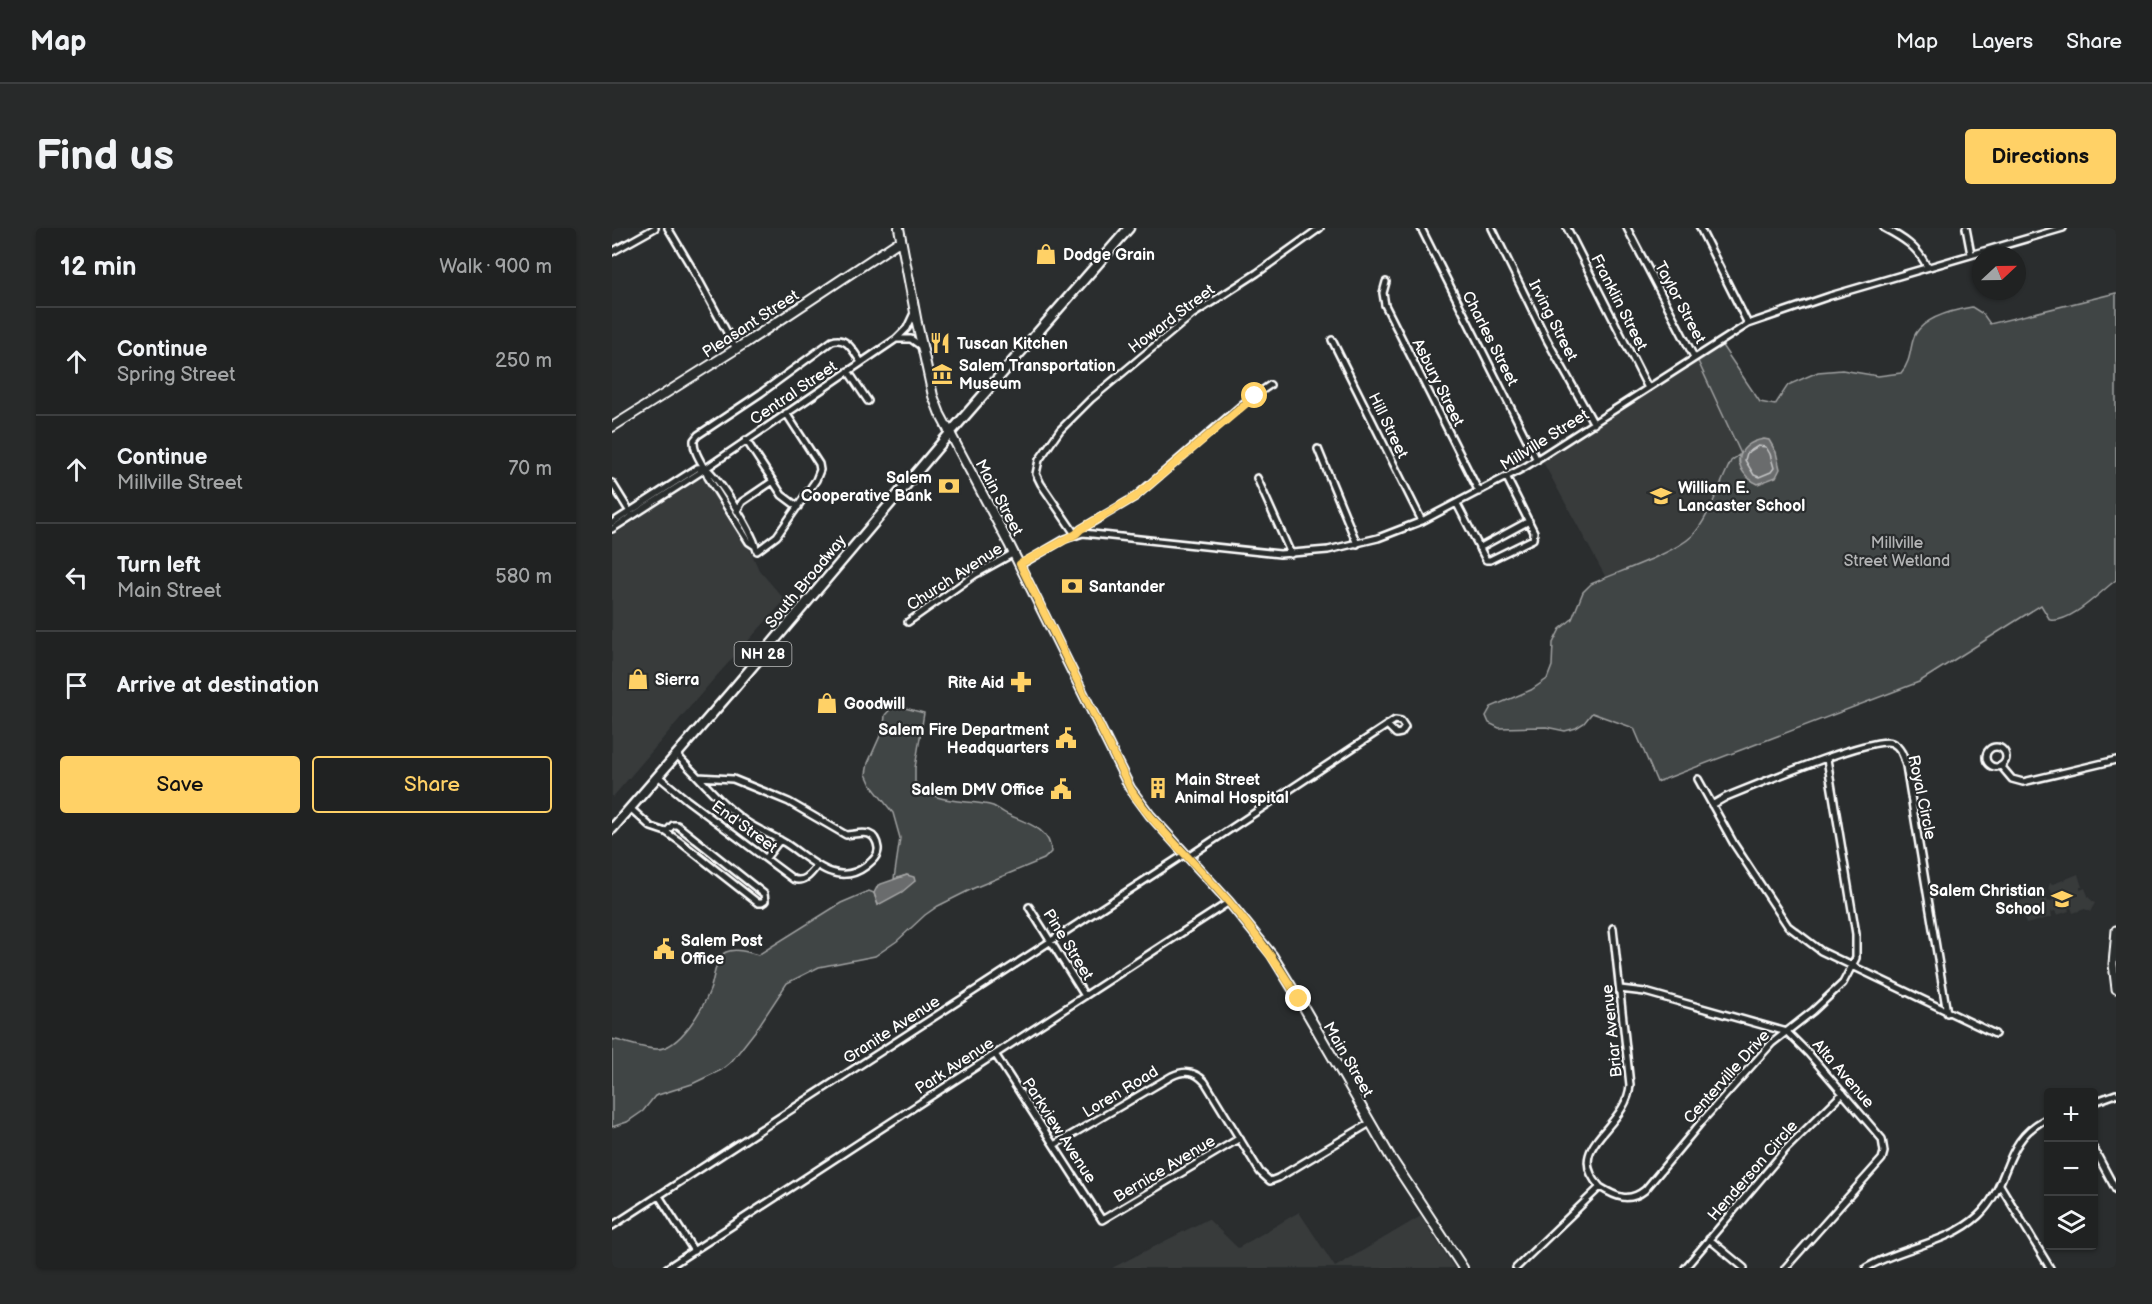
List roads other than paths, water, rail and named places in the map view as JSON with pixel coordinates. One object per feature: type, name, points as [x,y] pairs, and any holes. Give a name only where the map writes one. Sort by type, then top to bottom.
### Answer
[{"type":"main road","name":"Main Street","points":[[899,228],[933,396],[950,433],[1020,564],[1131,790],[1150,816],[1256,934],[1281,970],[1370,1123],[1463,1268]]},
{"type":"main road","name":"NH 28","points":[[950,433],[1129,228]]},
{"type":"main road","name":"Pleasant Street","points":[[612,427],[901,240]]},
{"type":"main road","name":"South Broadway","points":[[612,829],[950,433]]},
{"type":"street","points":[[612,252],[655,228]]},
{"type":"street","points":[[668,228],[735,349]]},
{"type":"street","name":"Howard Street","points":[[1076,534],[1036,474],[1039,460],[1060,430],[1090,399],[1192,315],[1257,273],[1320,228]]},
{"type":"street","name":"Charles Street","points":[[1421,228],[1537,460]]},
{"type":"street","name":"Irving Street","points":[[1492,228],[1547,340],[1594,424]]},
{"type":"street","name":"Franklin Street","points":[[1567,228],[1648,388]]},
{"type":"street","name":"Taylor Street","points":[[1627,228],[1694,357]]},
{"type":"street","points":[[1700,228],[1748,324]]},
{"type":"street","points":[[1884,228],[1913,246],[1920,253],[1927,267]]},
{"type":"street","points":[[1966,228],[1971,254]]},
{"type":"street","points":[[2033,228],[2034,235]]},
{"type":"street","name":"Millville Street","points":[[1020,564],[1076,534],[1092,533],[1259,554],[1291,554],[1357,544],[1422,521],[1507,478],[1748,324],[1796,306],[2063,228]]},
{"type":"street","name":"Asbury Street","points":[[1386,282],[1383,293],[1385,304],[1479,492]]},
{"type":"street","name":"Central Street","points":[[612,529],[697,468],[705,467],[896,339],[906,330],[915,312]]},
{"type":"street","points":[[896,339],[911,339],[922,347]]},
{"type":"street","points":[[756,548],[748,542],[708,477],[694,446],[694,440],[832,341],[844,340],[861,362]]},
{"type":"street","name":"Hill Street","points":[[1332,340],[1422,521]]},
{"type":"street","points":[[848,371],[868,401]]},
{"type":"street","points":[[1076,534],[1135,497],[1244,403],[1270,385]]},
{"type":"street","points":[[756,548],[777,536],[816,480],[819,464],[786,413]]},
{"type":"street","points":[[746,440],[783,495],[798,507]]},
{"type":"street","points":[[1317,449],[1357,544]]},
{"type":"street","points":[[705,467],[712,473],[731,502],[754,540],[756,548]]},
{"type":"street","points":[[1257,478],[1291,554]]},
{"type":"street","points":[[1457,504],[1488,561],[1533,539],[1534,532],[1507,478]]},
{"type":"street","points":[[737,512],[742,502],[773,481]]},
{"type":"street","points":[[612,483],[631,514]]},
{"type":"street","points":[[731,502],[742,502]]},
{"type":"street","name":"Central Street","points":[[612,523],[631,514]]},
{"type":"street","points":[[1479,548],[1529,522]]},
{"type":"street","name":"Church Avenue","points":[[908,622],[976,574],[1014,553]]},
{"type":"street","name":"Granite Avenue","points":[[612,1226],[1387,725]]},
{"type":"street","name":"Royal Circle","points":[[1713,805],[1736,793],[1857,747],[1877,742],[1891,742],[1902,752],[1906,766],[1947,1013]]},
{"type":"street","points":[[677,755],[698,777],[738,816],[780,840],[816,867],[837,873],[852,874],[874,859],[878,848],[872,836],[868,834],[860,832],[846,836],[789,802],[733,779],[698,777]]},
{"type":"street","points":[[1827,759],[1856,934],[1857,954],[1853,967]]},
{"type":"street","points":[[2001,766],[2012,779],[2023,782],[2116,760]]},
{"type":"street","name":"End Street","points":[[658,776],[797,881],[804,879],[816,867]]},
{"type":"street","points":[[1698,779],[1741,854],[1788,926],[1798,936],[1853,967],[1995,1034]]},
{"type":"street","points":[[630,808],[651,827],[666,832],[758,903],[765,902],[764,894],[676,825],[666,832]]},
{"type":"street","points":[[766,858],[780,840]]},
{"type":"street","name":"Park Avenue","points":[[667,1268],[1229,902]]},
{"type":"street","name":"Pine Street","points":[[1029,907],[1085,996]]},
{"type":"street","name":"Briar Avenue","points":[[1600,1187],[1588,1170],[1588,1158],[1596,1141],[1624,1109],[1630,1090],[1613,928]]},
{"type":"street","points":[[2116,930],[2113,964],[2116,989]]},
{"type":"street","name":"Centerville Drive","points":[[1600,1187],[1624,1198],[1635,1197],[1645,1190],[1715,1106],[1775,1041],[1838,988],[1853,967]]},
{"type":"street","name":"Alta Avenue","points":[[1620,988],[1645,992],[1787,1032],[1882,1138],[1884,1152],[1873,1170],[1785,1268]]},
{"type":"street","name":"Parkview Avenue","points":[[995,1054],[1102,1220]]},
{"type":"street","name":"Loren Road","points":[[1054,1145],[1172,1076],[1185,1072],[1198,1075],[1205,1082],[1240,1138]]},
{"type":"street","name":"Henderson Circle","points":[[1685,1268],[1786,1149],[1843,1093]]},
{"type":"street","points":[[2098,1101],[2116,1094]]},
{"type":"street","points":[[1866,1268],[1880,1260],[1945,1236],[1964,1226],[1985,1208],[2000,1185],[2015,1148],[2023,1136],[2033,1126],[2044,1120]]},
{"type":"street","points":[[1240,1138],[1262,1175],[1271,1181],[1370,1123]]},
{"type":"street","name":"Bernice Avenue","points":[[1102,1220],[1240,1138]]},
{"type":"street","points":[[2098,1156],[2116,1190]]},
{"type":"street","points":[[2000,1185],[2050,1268]]},
{"type":"street","points":[[1516,1268],[1600,1187]]},
{"type":"street","points":[[658,1196],[694,1251]]},
{"type":"street","points":[[1709,1239],[1744,1268]]},
{"type":"water","points":[[1764,439],[1769,440],[1776,452],[1780,469],[1776,477],[1758,484],[1744,473],[1740,466],[1740,459],[1746,446]]},
{"type":"water","points":[[907,875],[914,877],[915,881],[902,892],[878,905],[874,893],[878,885]]},
{"type":"place","name":"Dodge Grain","points":[[1046,254]]},
{"type":"place","name":"Tuscan Kitchen","points":[[940,343]]},
{"type":"place","name":"Salem Transportation Museum","points":[[942,374]]},
{"type":"place","name":"Salem Cooperative Bank","points":[[949,486]]},
{"type":"place","name":"William E. Lancaster School","points":[[1661,496]]},
{"type":"place","name":"Santander","points":[[1072,586]]},
{"type":"place","name":"Sierra","points":[[638,679]]},
{"type":"place","name":"Rite Aid","points":[[1021,682]]},
{"type":"place","name":"Goodwill","points":[[827,703]]},
{"type":"place","name":"Salem Fire Department Headquarters","points":[[1066,738]]},
{"type":"place","name":"Main Street Animal Hospital","points":[[1158,788]]},
{"type":"place","name":"Salem DMV Office","points":[[1061,789]]},
{"type":"place","name":"Salem Christian School","points":[[2062,899]]},
{"type":"place","name":"Salem Post Office","points":[[664,949]]},
{"type":"park label","name":"Millville Street Wetland","points":[[1897,551]]}]
